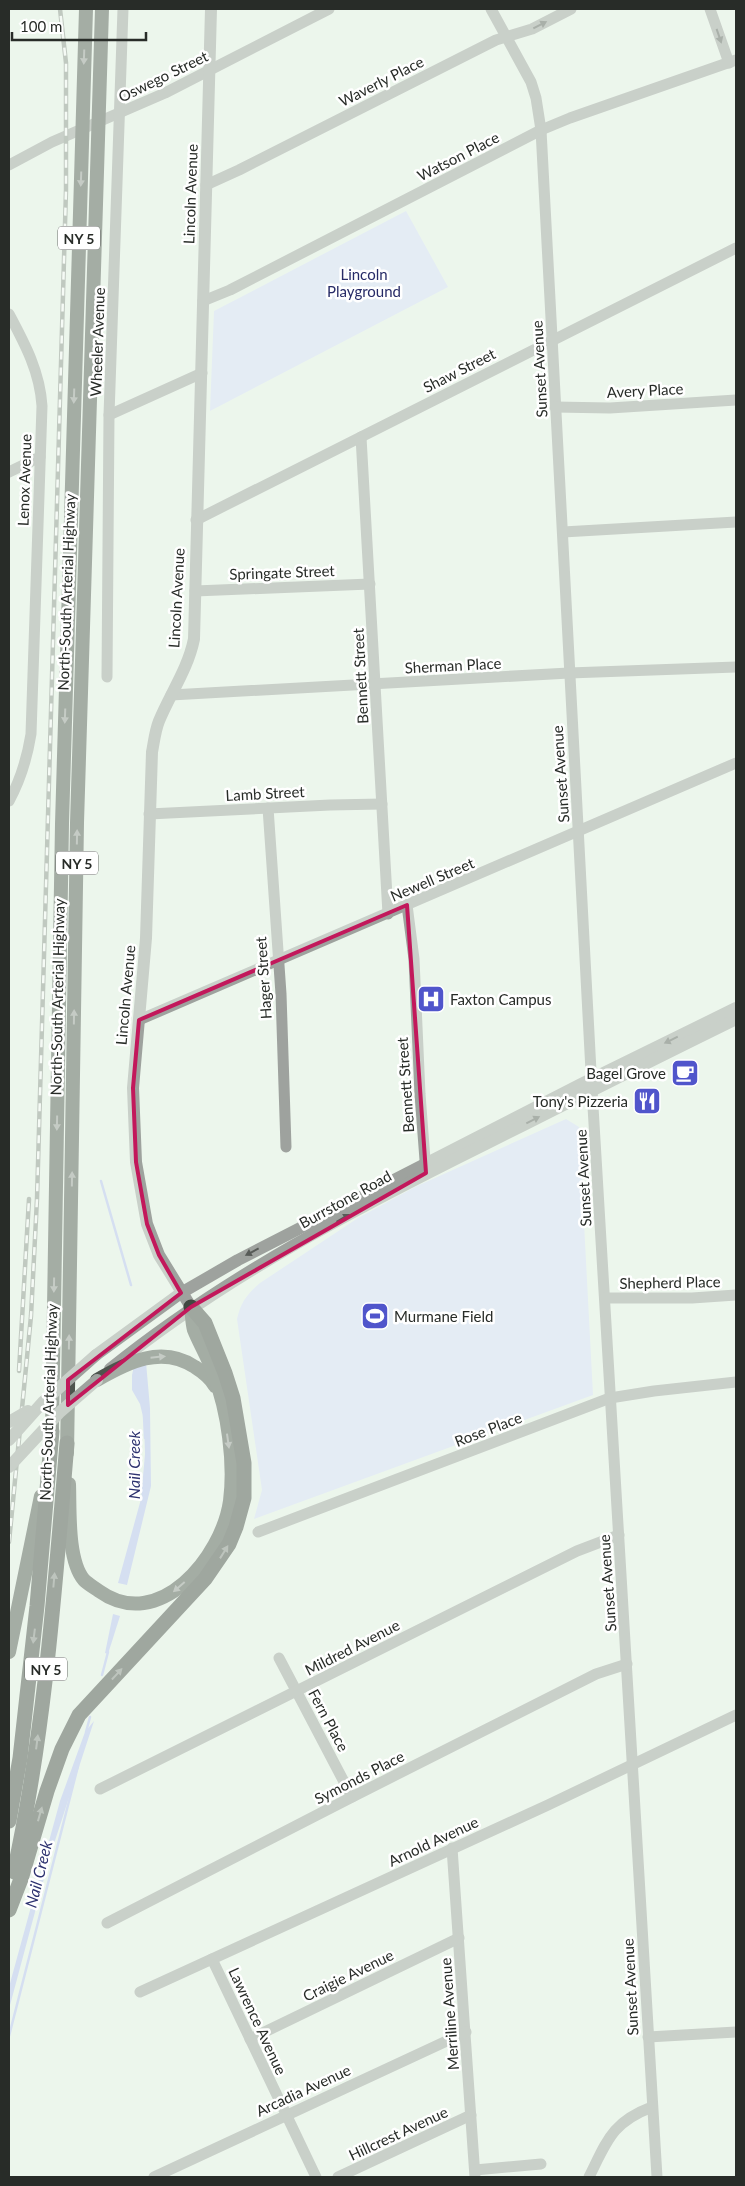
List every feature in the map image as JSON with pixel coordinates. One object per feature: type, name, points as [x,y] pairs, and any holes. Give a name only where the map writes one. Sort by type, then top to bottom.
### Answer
[{"type":"highway","name":"North-South Arterial Highway","points":[[9,1820],[20,1758],[38,1606],[52,1431],[62,824],[86,9]]},
{"type":"highway","name":"North-South Arterial Highway","points":[[9,1892],[26,1818],[36,1748],[67,1443],[77,823],[102,9]]},
{"type":"highway","points":[[67,1443],[71,1536],[77,1566],[84,1580],[106,1596],[134,1604],[150,1603],[173,1592],[192,1575],[212,1548],[226,1520],[230,1503],[232,1476],[224,1409],[209,1361],[194,1328],[191,1307]]},
{"type":"highway","points":[[9,1910],[21,1879],[47,1791],[62,1749],[80,1715],[205,1579],[229,1544],[236,1527],[244,1498],[244,1463],[233,1398],[205,1323],[191,1307]]},
{"type":"highway","points":[[97,1380],[131,1362],[168,1356],[187,1362],[206,1374],[219,1393]]},
{"type":"highway","points":[[9,1652],[52,1431]]},
{"type":"street","name":"Wheeler Avenue","points":[[107,677],[109,415],[122,9]]},
{"type":"street","name":"Lincoln Avenue","points":[[191,1307],[159,1256],[147,1224],[136,1162],[133,1088],[146,938],[152,752],[158,723],[191,654],[194,639],[212,9]]},
{"type":"street","name":"Oswego Street","points":[[9,165],[52,142],[119,114],[210,70],[329,9]]},
{"type":"street","name":"Sunset Avenue","points":[[491,9],[531,82],[536,98],[541,130],[592,1084],[657,2177]]},
{"type":"street","name":"Waverly Place","points":[[206,185],[496,40],[532,29],[572,9]]},
{"type":"street","points":[[710,9],[732,61]]},
{"type":"street","name":"Watson Place","points":[[203,301],[230,290],[541,130],[732,61]]},
{"type":"street","name":"Shaw Street","points":[[196,520],[736,248]]},
{"type":"street","name":"Lenox Avenue","points":[[9,314],[25,342],[40,382],[42,406],[31,734],[20,781],[9,801]]},
{"type":"street","points":[[109,415],[202,374]]},
{"type":"street","name":"Avery Place","points":[[555,407],[610,408],[736,400]]},
{"type":"street","name":"Bennett Street","points":[[361,437],[388,914]]},
{"type":"street","points":[[9,472],[40,457]]},
{"type":"street","points":[[563,532],[736,522]]},
{"type":"street","name":"Springate Street","points":[[195,591],[370,584]]},
{"type":"street","name":"Sherman Place","points":[[171,695],[569,673],[736,667]]},
{"type":"street","name":"Newell Street","points":[[139,1020],[736,763]]},
{"type":"street","name":"Lamb Street","points":[[149,814],[382,804]]},
{"type":"street","name":"Hager Street","points":[[268,808],[277,962],[281,994],[286,1147]]},
{"type":"street","name":"Bennett Street","points":[[407,906],[414,959],[426,1168]]},
{"type":"street","name":"Burrstone Road","points":[[9,1440],[43,1402],[96,1355],[181,1293],[295,1229],[426,1168],[736,1008]]},
{"type":"street","name":"Burrstone Road","points":[[592,1084],[736,1019]]},
{"type":"street","name":"Burrstone Road","points":[[9,1467],[60,1412],[97,1380],[191,1307],[292,1246],[389,1192],[426,1168]]},
{"type":"street","name":"Shepherd Place","points":[[605,1298],[692,1298],[736,1295]]},
{"type":"street","name":"Rose Place","points":[[258,1532],[610,1398],[736,1382]]},
{"type":"street","points":[[9,1422],[43,1402]]},
{"type":"street","name":"Mildred Avenue","points":[[100,1789],[576,1552],[619,1535]]},
{"type":"street","name":"Fern Place","points":[[279,1658],[352,1797]]},
{"type":"street","name":"Symonds Place","points":[[107,1923],[596,1674],[627,1664]]},
{"type":"street","name":"Arnold Avenue","points":[[140,1992],[736,1714]]},
{"type":"street","name":"Merriline Avenue","points":[[452,1848],[460,1938],[475,2173]]},
{"type":"street","name":"Craigie Avenue","points":[[250,2039],[460,1938]]},
{"type":"street","name":"Lawrence Avenue","points":[[212,1959],[316,2177]]},
{"type":"street","name":"Arcadia Avenue","points":[[154,2177],[466,2032]]},
{"type":"street","points":[[648,2037],[736,2032]]},
{"type":"street","points":[[589,2177],[614,2130],[629,2117],[652,2107]]},
{"type":"street","name":"Hillcrest Avenue","points":[[338,2177],[471,2115]]},
{"type":"street","points":[[475,2173],[541,2164]]},
{"type":"highlighted area","points":[[407,905],[426,1173],[191,1307],[68,1405],[68,1380],[181,1293],[159,1255],[147,1224],[136,1162],[133,1088],[139,1020]]},
{"type":"green space","name":"Lincoln Playground","points":[[406,211],[448,287],[210,411],[214,311]]},
{"type":"green space","points":[[566,1119],[579,1127],[593,1395],[254,1519],[262,1490],[237,1319],[240,1308],[248,1295],[260,1283],[358,1218],[415,1187]]},
{"type":"water","points":[[146,1362],[150,1408],[151,1486],[127,1585],[118,1583],[141,1499],[145,1454],[144,1421],[140,1404],[132,1390],[132,1375],[134,1366]]},
{"type":"water","points":[[113,1614],[120,1616],[108,1654],[105,1653]]},
{"type":"water","points":[[94,1721],[50,1856],[9,2009],[9,1987],[60,1801],[85,1732]]},
{"type":"waterway","name":"Nail Creek","points":[[101,1181],[131,1285]]},
{"type":"waterway","name":"Nail Creek","points":[[144,1416],[145,1438]]},
{"type":"waterway","name":"Nail Creek","points":[[102,1675],[108,1652]]},
{"type":"waterway","name":"Nail Creek","points":[[86,1732],[90,1717]]},
{"type":"waterway","name":"Nail Creek","points":[[9,2036],[78,1766]]},
{"type":"railway","points":[[9,1542],[31,1316],[37,1199],[66,190],[66,63],[60,9]]},
{"type":"railway","points":[[19,1371],[29,1199]]},
{"type":"place","name":"Faxton Campus","points":[[431,999]]},
{"type":"place","name":"Bagel Grove","points":[[685,1073]]},
{"type":"place","name":"Tony's Pizzeria","points":[[647,1101]]},
{"type":"place","name":"Murmane Field","points":[[375,1316]]}]
